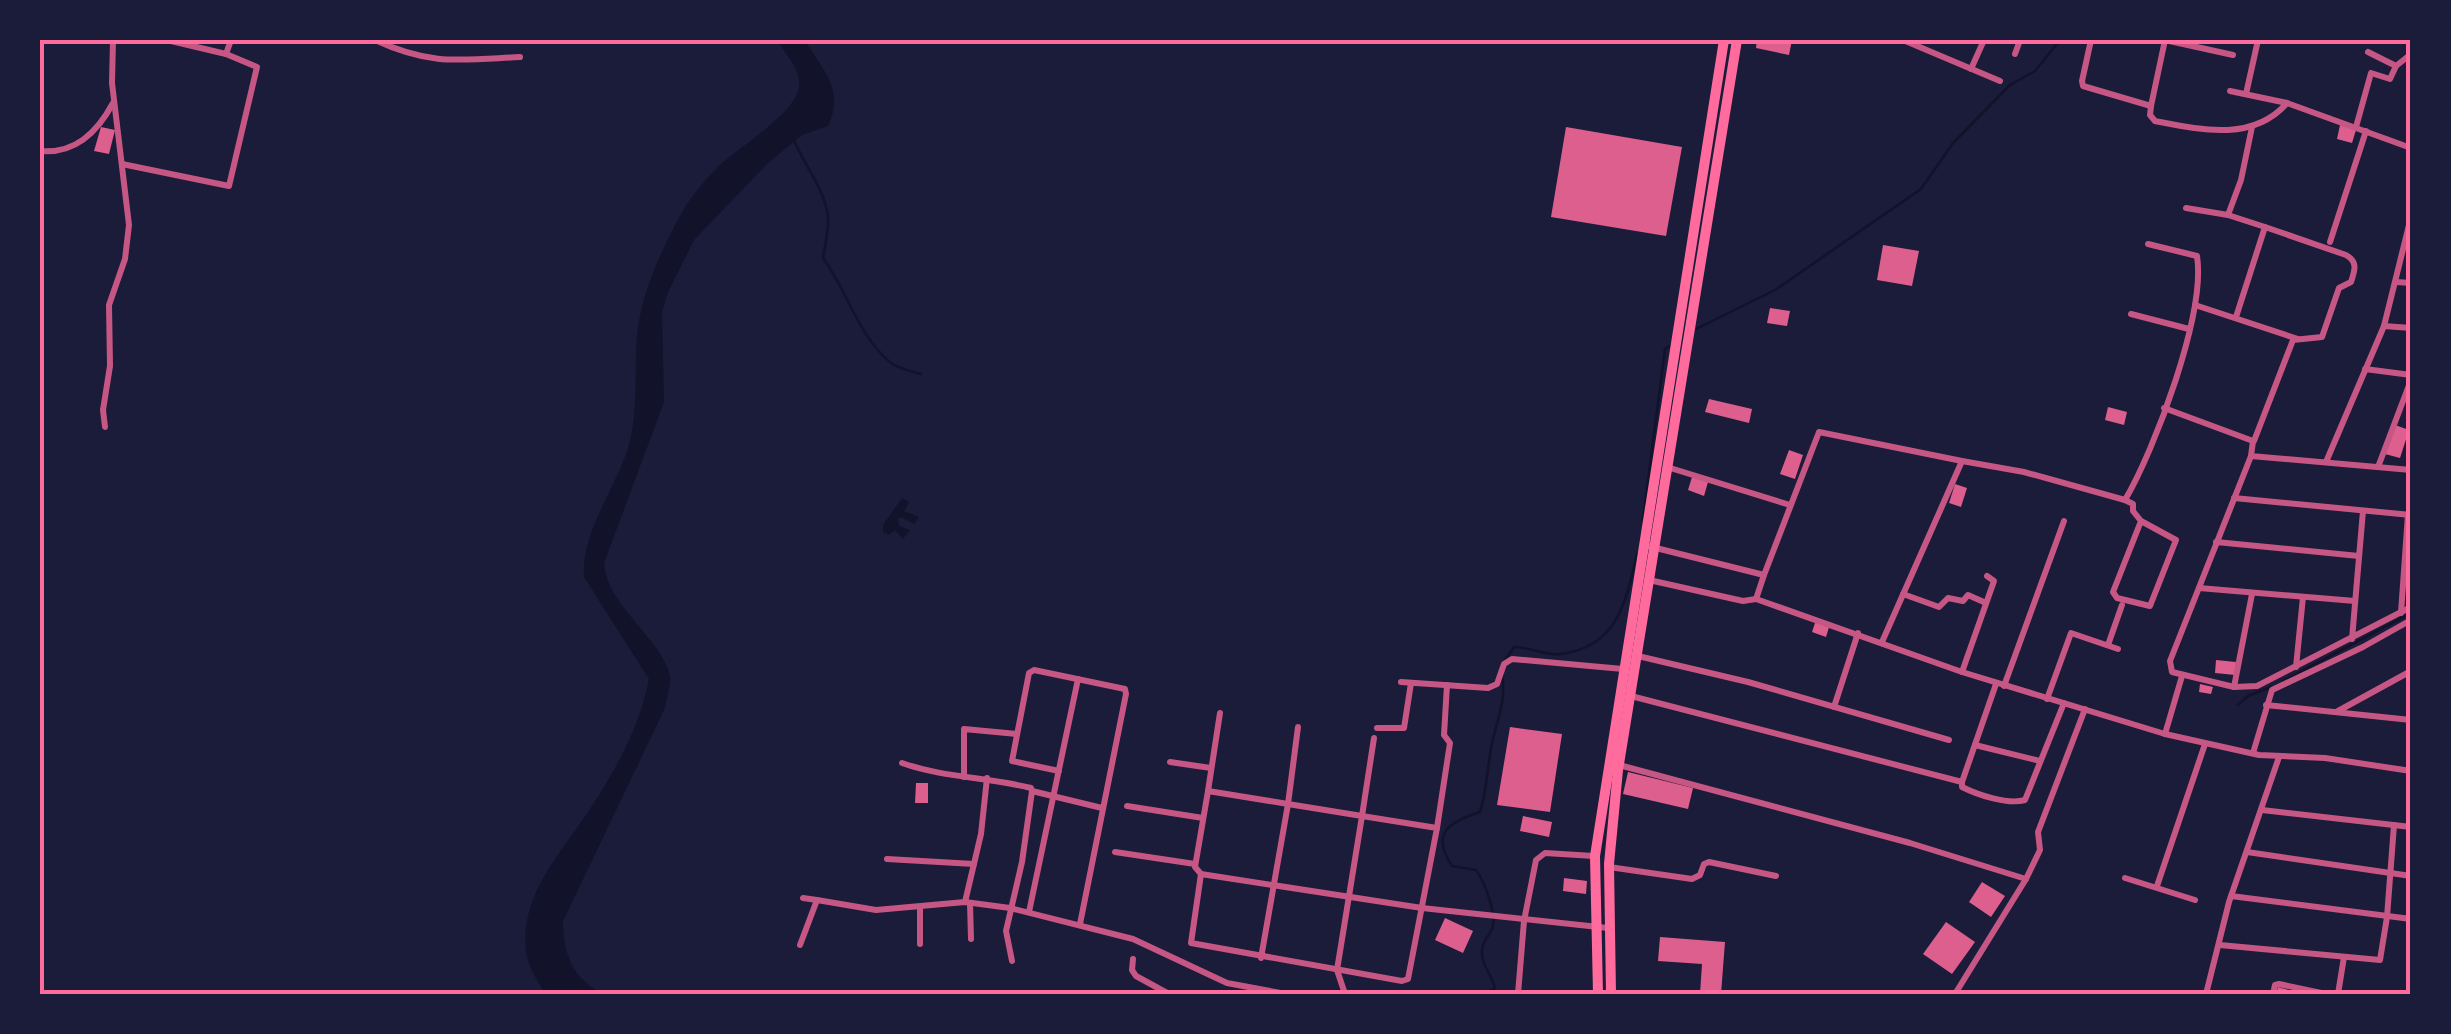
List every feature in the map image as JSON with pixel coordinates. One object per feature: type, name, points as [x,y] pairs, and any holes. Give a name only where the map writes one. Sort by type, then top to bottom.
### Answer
[{"type":"highway","points":[[1598,994],[1596,856],[1623,669],[1666,466],[1724,40]]},
{"type":"highway","points":[[1611,994],[1609,867],[1619,765],[1683,333],[1737,40]]},
{"type":"street","points":[[105,427],[103,410],[110,366],[108,305],[124,259],[130,224],[114,100],[113,40]]},
{"type":"street","points":[[122,164],[229,186],[257,68],[226,54],[167,40]]},
{"type":"street","points":[[226,54],[232,40]]},
{"type":"street","points":[[374,40],[386,42],[396,51],[428,59],[520,57]]},
{"type":"street","points":[[1903,40],[2000,81]]},
{"type":"street","points":[[1930,52],[1934,40]]},
{"type":"street","points":[[1971,69],[1984,40]]},
{"type":"street","points":[[2015,54],[2020,40]]},
{"type":"street","points":[[2091,40],[2084,86],[2151,106]]},
{"type":"street","points":[[2233,55],[2165,40],[2151,118],[2211,129],[2252,126],[2271,120],[2287,103]]},
{"type":"street","points":[[2246,94],[2258,40]]},
{"type":"street","points":[[2368,52],[2396,66]]},
{"type":"street","points":[[2356,127],[2371,73],[2390,79],[2396,66],[2411,54]]},
{"type":"street","points":[[2230,91],[2287,103],[2411,148]]},
{"type":"street","points":[[40,151],[66,150],[79,144],[98,126],[114,100]]},
{"type":"street","points":[[2228,215],[2241,180],[2252,126]]},
{"type":"street","points":[[2330,242],[2366,131]]},
{"type":"street","points":[[2164,734],[2178,674],[2170,661],[2293,340],[2322,336],[2339,288],[2351,282],[2356,267],[2353,259],[2266,227],[2186,208]]},
{"type":"street","points":[[2326,462],[2384,326],[2408,242],[2411,217]]},
{"type":"street","points":[[2236,317],[2266,227]]},
{"type":"street","points":[[2126,500],[2164,408],[2194,305],[2198,257],[2148,244]]},
{"type":"street","points":[[2396,282],[2411,283]]},
{"type":"street","points":[[2194,305],[2298,339]]},
{"type":"street","points":[[2131,314],[2189,329]]},
{"type":"street","points":[[2384,326],[2411,328]]},
{"type":"street","points":[[2365,370],[2411,377],[2378,467]]},
{"type":"street","points":[[2164,408],[2254,442]]},
{"type":"street","points":[[1756,599],[1821,432],[2024,472],[2126,500],[2133,504],[2132,511],[2142,522],[2173,536],[2177,542],[2152,606],[2147,607],[2117,598],[2113,592],[2142,522]]},
{"type":"street","points":[[2251,456],[2411,470]]},
{"type":"street","points":[[1882,642],[1962,461]]},
{"type":"street","points":[[1666,466],[1790,505]]},
{"type":"street","points":[[2234,498],[2409,514],[2400,613]]},
{"type":"street","points":[[2352,639],[2363,510]]},
{"type":"street","points":[[2064,521],[1975,744],[1962,787],[2022,802],[2064,703]]},
{"type":"street","points":[[2216,542],[2359,556]]},
{"type":"street","points":[[1649,545],[1764,574]]},
{"type":"street","points":[[1962,672],[1994,581],[1987,576]]},
{"type":"street","points":[[1648,580],[1743,602],[1756,599],[2000,685],[2164,734],[2253,753],[2325,758],[2411,772]]},
{"type":"street","points":[[2198,588],[2355,601]]},
{"type":"street","points":[[1903,594],[1939,607],[1948,598],[1963,601],[1968,596],[1986,603]]},
{"type":"street","points":[[2234,687],[2252,594]]},
{"type":"street","points":[[2296,667],[2303,597]]},
{"type":"street","points":[[2108,645],[2122,605]]},
{"type":"street","points":[[2178,674],[2234,687],[2257,686],[2411,607]]},
{"type":"street","points":[[2253,753],[2272,690],[2411,620]]},
{"type":"street","points":[[2047,699],[2071,633],[2118,649]]},
{"type":"street","points":[[1834,707],[1858,634]]},
{"type":"street","points":[[1638,656],[1748,682],[1949,740]]},
{"type":"street","points":[[1402,682],[1488,688],[1497,684],[1504,664],[1512,659],[1623,669]]},
{"type":"street","points":[[1059,771],[1012,761],[1029,672],[1126,691],[1080,924]]},
{"type":"street","points":[[2337,712],[2411,672]]},
{"type":"street","points":[[1029,912],[1078,679]]},
{"type":"street","points":[[1376,728],[1403,730],[1412,683]]},
{"type":"street","points":[[1220,713],[1196,864],[1200,874],[1191,944],[1406,980],[1450,743],[1444,734],[1447,685]]},
{"type":"street","points":[[1630,695],[1962,782]]},
{"type":"street","points":[[2266,704],[2411,720]]},
{"type":"street","points":[[1955,994],[2040,850],[2038,832],[2085,709]]},
{"type":"street","points":[[1262,958],[1298,727]]},
{"type":"street","points":[[964,776],[964,729],[1017,734]]},
{"type":"street","points":[[1345,994],[1337,970],[1374,738]]},
{"type":"street","points":[[1975,744],[2040,760]]},
{"type":"street","points":[[2157,886],[2204,744]]},
{"type":"street","points":[[2206,994],[2231,896],[2279,756]]},
{"type":"street","points":[[1170,762],[1211,768]]},
{"type":"street","points":[[902,764],[1031,788],[1022,862],[1006,931],[1012,961]]},
{"type":"street","points":[[1619,765],[1910,843],[2026,879]]},
{"type":"street","points":[[971,939],[967,903],[987,778]]},
{"type":"street","points":[[1208,791],[1437,828]]},
{"type":"street","points":[[1032,792],[1102,808]]},
{"type":"street","points":[[1127,806],[1203,818]]},
{"type":"street","points":[[2262,810],[2411,827]]},
{"type":"street","points":[[2220,945],[2379,960],[2387,917],[2394,826]]},
{"type":"street","points":[[1115,852],[1196,864]]},
{"type":"street","points":[[2247,852],[2411,876]]},
{"type":"street","points":[[1518,994],[1524,922],[1539,856],[1596,856]]},
{"type":"street","points":[[888,858],[974,864]]},
{"type":"street","points":[[1609,867],[1692,879],[1710,862],[1776,876]]},
{"type":"street","points":[[1200,874],[1524,922],[1608,928]]},
{"type":"street","points":[[2124,878],[2196,900]]},
{"type":"street","points":[[2231,896],[2411,919]]},
{"type":"street","points":[[803,898],[876,910],[967,903],[1010,908],[1144,943],[1218,980],[1286,994]]},
{"type":"street","points":[[800,945],[816,900]]},
{"type":"street","points":[[920,908],[920,944]]},
{"type":"street","points":[[2338,994],[2344,956]]},
{"type":"street","points":[[1133,959],[1136,976],[1169,994]]},
{"type":"street","points":[[2272,994],[2274,985],[2279,984],[2326,994]]},
{"type":"shaded area","points":[[777,40],[805,40],[830,81],[833,113],[828,126],[802,135],[767,164],[694,240],[668,292],[662,312],[664,402],[604,563],[614,594],[666,664],[669,688],[665,708],[563,921],[572,965],[585,981],[604,994],[545,994],[526,952],[529,911],[545,874],[618,762],[634,729],[649,679],[584,577],[584,560],[593,527],[628,448],[635,406],[637,335],[644,302],[661,253],[692,196],[719,166],[777,119],[795,97],[798,74]]},
{"type":"shaded area","points":[[902,498],[909,502],[904,511],[919,517],[914,524],[898,519],[899,526],[910,530],[903,539],[895,530],[889,535],[883,532],[883,525]]},
{"type":"building","points":[[1757,40],[1792,40],[1789,55],[1756,48]]},
{"type":"building","points":[[2340,125],[2356,130],[2352,143],[2337,139]]},
{"type":"building","points":[[101,127],[115,130],[109,154],[94,151]]},
{"type":"building","points":[[1566,127],[1682,147],[1666,236],[1551,217]]},
{"type":"building","points":[[1883,245],[1919,251],[1912,286],[1877,280]]},
{"type":"building","points":[[1770,308],[1790,311],[1787,326],[1767,323]]},
{"type":"building","points":[[1709,399],[1752,409],[1749,423],[1705,412]]},
{"type":"building","points":[[2108,407],[2127,412],[2124,425],[2105,420]]},
{"type":"building","points":[[2395,425],[2409,430],[2400,458],[2385,454]]},
{"type":"building","points":[[1789,450],[1803,455],[1795,479],[1780,474]]},
{"type":"building","points":[[1692,477],[1708,482],[1704,496],[1688,490]]},
{"type":"building","points":[[1955,484],[1967,488],[1961,507],[1949,503]]},
{"type":"building","points":[[1816,620],[1830,624],[1826,637],[1812,632]]},
{"type":"building","points":[[2216,660],[2236,662],[2235,675],[2215,673]]},
{"type":"building","points":[[2200,684],[2213,687],[2211,694],[2199,692]]},
{"type":"building","points":[[1510,727],[1562,734],[1550,812],[1497,805]]},
{"type":"building","points":[[1628,772],[1693,788],[1688,809],[1623,794]]},
{"type":"building","points":[[916,783],[928,783],[928,803],[915,803]]},
{"type":"building","points":[[1523,816],[1552,822],[1549,837],[1520,831]]},
{"type":"building","points":[[1564,878],[1587,881],[1586,894],[1563,891]]},
{"type":"building","points":[[1982,882],[2005,896],[1991,917],[1969,902]]},
{"type":"building","points":[[1445,918],[1473,931],[1463,953],[1435,940]]},
{"type":"building","points":[[1946,922],[1975,942],[1952,974],[1923,954]]},
{"type":"building","points":[[1660,937],[1725,942],[1721,994],[1700,994],[1702,964],[1658,961]]},
{"type":"building","points":[[2278,987],[2300,993],[2276,994]]},
{"type":"waterway","points":[[1694,330],[1775,290],[1921,189],[1953,143],[2010,85],[2035,71],[2060,40]]},
{"type":"waterway","points":[[794,140],[826,206],[828,226],[823,258],[880,352],[894,365],[921,374]]},
{"type":"waterway","points":[[1643,520],[1665,349],[1671,345]]},
{"type":"waterway","points":[[1501,666],[1514,647],[1561,654],[1595,642],[1616,619],[1637,554]]},
{"type":"waterway","points":[[2283,681],[2411,613]]},
{"type":"waterway","points":[[1483,994],[1495,988],[1482,956],[1492,929],[1492,908],[1476,870],[1452,866],[1443,837],[1459,820],[1480,812],[1502,699],[1502,674]]},
{"type":"waterway","points":[[2238,705],[2248,696],[2271,687]]}]
